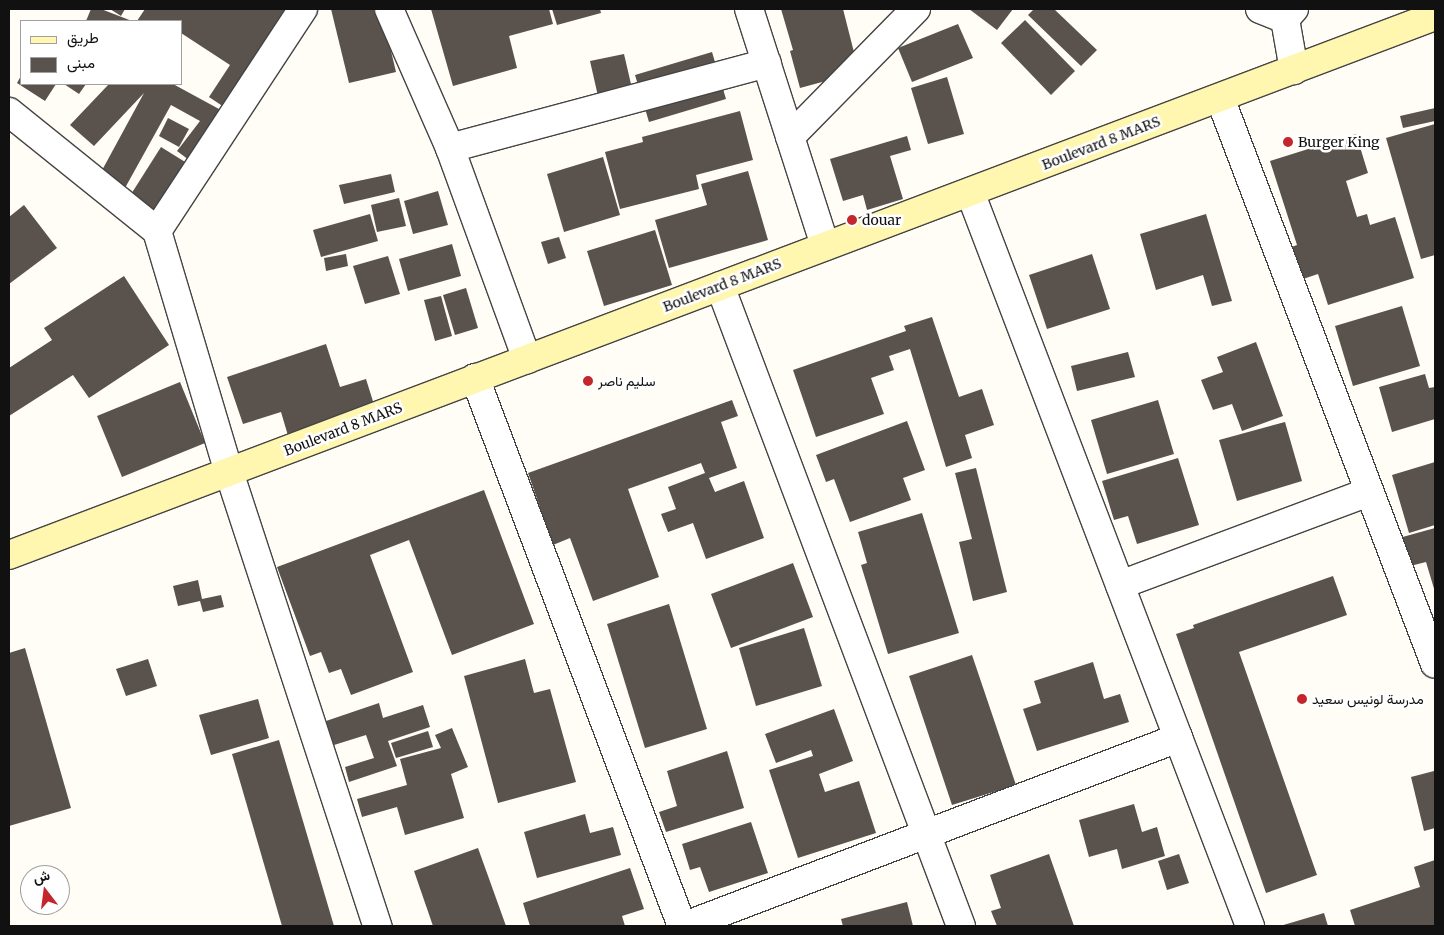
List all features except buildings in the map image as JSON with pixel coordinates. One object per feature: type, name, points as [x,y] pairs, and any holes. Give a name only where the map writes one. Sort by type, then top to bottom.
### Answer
[{"type":"main road","name":"Boulevard 8 MARS","points":[[9,555],[1435,16]]},
{"type":"street","points":[[157,231],[303,9]]},
{"type":"street","points":[[389,9],[450,148],[527,359]]},
{"type":"street","points":[[750,9],[825,246]]},
{"type":"street","points":[[790,137],[916,9]]},
{"type":"street","points":[[1260,9],[1290,14],[1294,70]]},
{"type":"street","points":[[450,148],[767,64]]},
{"type":"street","points":[[1220,98],[1434,658]]},
{"type":"street","points":[[9,112],[157,231],[229,472],[377,926]]},
{"type":"street","points":[[970,192],[1250,926]]},
{"type":"street","points":[[720,286],[961,926]]},
{"type":"street","points":[[476,378],[684,926],[1178,738]]},
{"type":"street","points":[[1120,585],[1369,492]]},
{"type":"place","name":"Burger King","points":[[1288,142]]},
{"type":"place","name":"douar","points":[[852,220]]},
{"type":"place","name":"سليم ناصر","points":[[588,381]]},
{"type":"place","name":"مدرسة لونيس سعيد","points":[[1302,699]]}]
